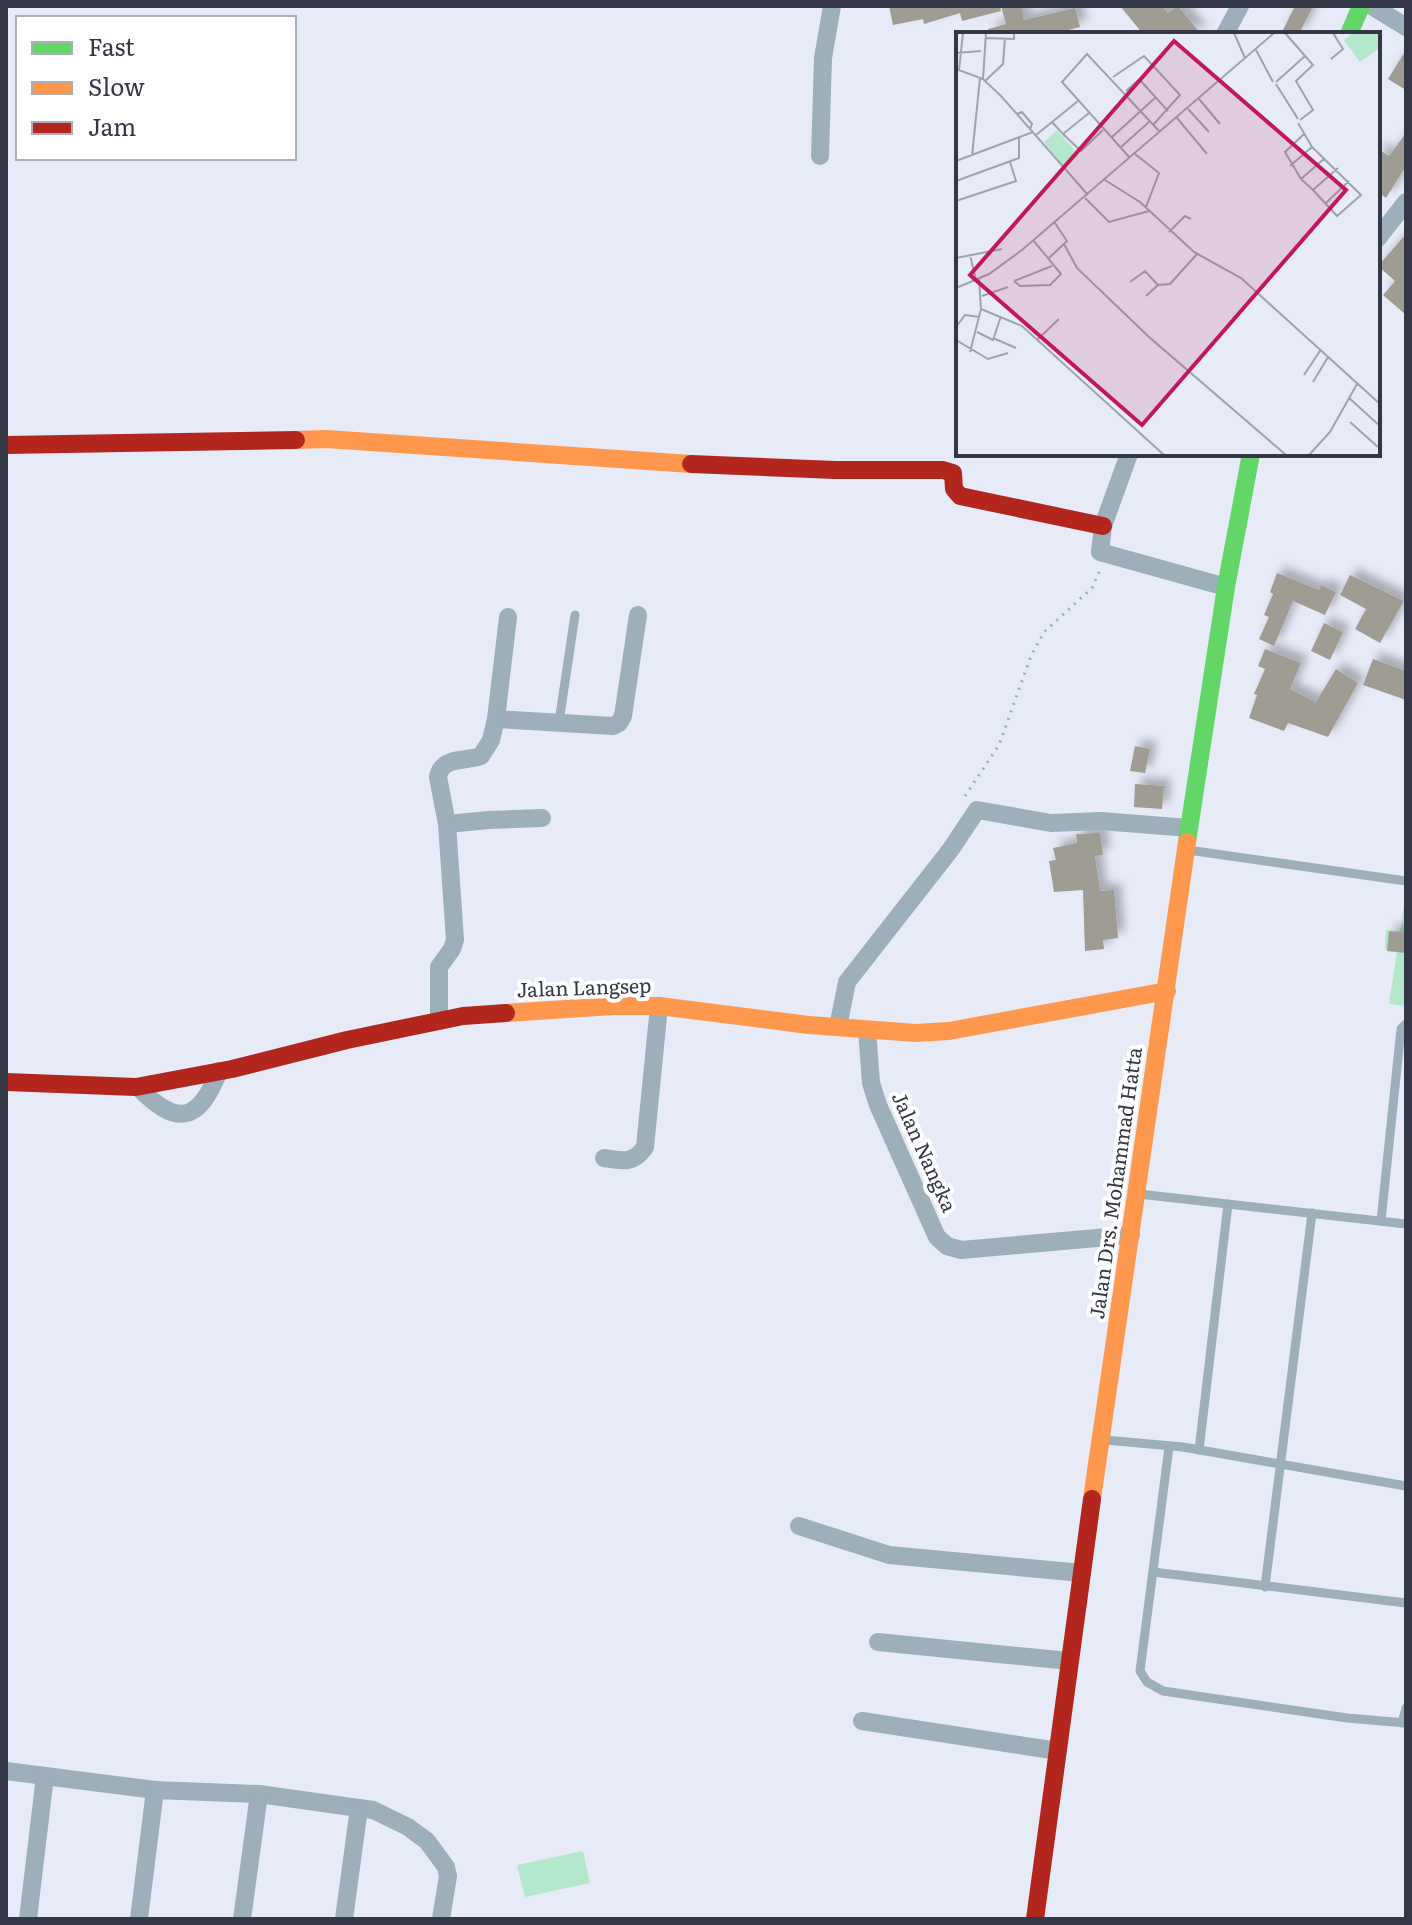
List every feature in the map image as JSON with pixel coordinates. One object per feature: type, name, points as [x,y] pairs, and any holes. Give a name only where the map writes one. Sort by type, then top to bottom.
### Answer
[{"type":"street","points":[[820,156],[823,58],[832,6]]},
{"type":"street","points":[[1226,32],[1240,6]]},
{"type":"street","points":[[1372,6],[1406,27]]},
{"type":"street","points":[[1380,235],[1406,202]]},
{"type":"street","points":[[6,445],[326,439],[671,463],[835,470],[943,470],[953,473],[954,489],[960,496],[1103,526]]},
{"type":"street","points":[[1128,456],[1103,526],[1110,555],[1226,587]]},
{"type":"street","name":"Jalan Drs. Mohammad Hatta","points":[[1035,1919],[1189,828],[1226,587],[1251,456]]},
{"type":"street","points":[[496,719],[613,726],[619,723],[623,716],[638,615]]},
{"type":"street","points":[[439,1021],[439,967],[455,940],[447,824],[439,770],[449,761],[481,756],[491,740],[508,617]]},
{"type":"street","points":[[838,1027],[847,982],[951,849],[977,810],[1051,823],[1101,821],[1189,828]]},
{"type":"street","points":[[447,824],[542,818]]},
{"type":"street","name":"Jalan Langsep","points":[[6,1082],[138,1087],[463,1016],[659,1006],[789,1023],[916,1033],[949,1031],[1167,991]]},
{"type":"street","points":[[604,1158],[627,1162],[639,1157],[645,1147],[659,1006]]},
{"type":"street","name":"Jalan Nangka","points":[[867,1030],[871,1083],[878,1105],[937,1237],[947,1246],[961,1250],[1131,1235]]},
{"type":"street","points":[[138,1087],[163,1111],[189,1113],[200,1106],[219,1071]]},
{"type":"street","points":[[799,1526],[889,1555],[1082,1573]]},
{"type":"street","points":[[878,1642],[1069,1661]]},
{"type":"street","points":[[862,1721],[1058,1751]]},
{"type":"street","points":[[6,1771],[155,1790],[259,1794],[373,1810],[408,1827],[427,1841],[441,1858],[448,1876],[441,1919]]},
{"type":"street","points":[[28,1919],[45,1776]]},
{"type":"street","points":[[139,1919],[155,1790]]},
{"type":"street","points":[[242,1919],[259,1794]]},
{"type":"street","points":[[344,1919],[359,1808]]},
{"type":"lane","points":[[559,722],[575,615]]},
{"type":"lane","points":[[1186,850],[1406,881]]},
{"type":"lane","points":[[1381,1221],[1401,1029],[1406,1024]]},
{"type":"lane","points":[[1137,1194],[1406,1224]]},
{"type":"lane","points":[[1199,1450],[1228,1204]]},
{"type":"lane","points":[[1265,1587],[1312,1213]]},
{"type":"lane","points":[[1101,1440],[1199,1450],[1406,1486]]},
{"type":"lane","points":[[1169,1447],[1140,1671],[1147,1682],[1163,1691],[1347,1718],[1404,1723],[1406,1708]]},
{"type":"lane","points":[[1153,1572],[1406,1603]]},
{"type":"path","points":[[964,798],[999,745],[1031,656],[1044,632],[1098,581],[1110,555]]},
{"type":"green space","points":[[1406,890],[1406,1006],[1389,1004],[1397,951],[1385,949],[1386,930],[1400,931]]},
{"type":"green space","points":[[583,1851],[590,1883],[525,1897],[517,1865]]},
{"type":"building","points":[[889,6],[1000,6],[1001,11],[962,21],[960,13],[924,24],[923,19],[893,25]]},
{"type":"building","points":[[1001,6],[1021,6],[1024,20],[1075,8],[1080,27],[1061,32],[989,32],[988,29],[1006,24]]},
{"type":"building","points":[[1120,6],[1162,6],[1168,13],[1178,6],[1199,32],[1141,32]]},
{"type":"building","points":[[1295,6],[1313,6],[1300,32],[1282,32]]},
{"type":"building","points":[[1406,50],[1406,90],[1388,79]]},
{"type":"building","points":[[1406,133],[1406,166],[1386,198],[1380,194],[1380,150],[1389,156]]},
{"type":"building","points":[[1406,234],[1406,315],[1383,295],[1395,281],[1380,268],[1380,264]]},
{"type":"building","points":[[1277,573],[1319,590],[1321,585],[1336,592],[1325,615],[1293,601],[1274,646],[1259,639],[1269,617],[1264,615]]},
{"type":"building","points":[[1350,575],[1404,601],[1380,643],[1355,629],[1366,609],[1340,595]]},
{"type":"building","points":[[1324,623],[1343,632],[1330,660],[1311,651]]},
{"type":"building","points":[[1265,649],[1301,663],[1290,689],[1316,702],[1336,669],[1358,683],[1328,737],[1288,723],[1284,731],[1249,718],[1257,695],[1254,694],[1265,669],[1258,666]]},
{"type":"building","points":[[1373,659],[1406,671],[1406,700],[1363,685]]},
{"type":"building","points":[[1135,746],[1150,749],[1145,773],[1130,771]]},
{"type":"building","points":[[1135,784],[1164,786],[1162,809],[1134,807]]},
{"type":"building","points":[[1100,833],[1103,855],[1095,856],[1100,891],[1114,890],[1118,938],[1103,940],[1104,949],[1085,951],[1083,890],[1054,892],[1049,861],[1056,860],[1053,848],[1077,843],[1076,834]]},
{"type":"building","points":[[1389,931],[1406,933],[1406,953],[1387,951]]},
{"type":"traffic: fast","points":[[1350,32],[1361,6]]},
{"type":"traffic: fast","points":[[1187,842],[1226,587],[1251,456]]},
{"type":"traffic: slow","points":[[296,440],[326,439],[691,464]]},
{"type":"traffic: slow","points":[[1092,1499],[1187,842]]},
{"type":"traffic: slow","points":[[506,1013],[659,1006],[809,1025],[916,1033],[949,1031],[1167,991]]},
{"type":"traffic: jam","points":[[6,445],[296,440]]},
{"type":"traffic: jam","points":[[691,464],[835,470],[943,470],[953,473],[954,489],[960,496],[1103,526]]},
{"type":"traffic: jam","points":[[6,1082],[136,1087],[232,1069],[347,1040],[463,1016],[506,1013]]},
{"type":"traffic: jam","points":[[1035,1919],[1092,1499]]}]
